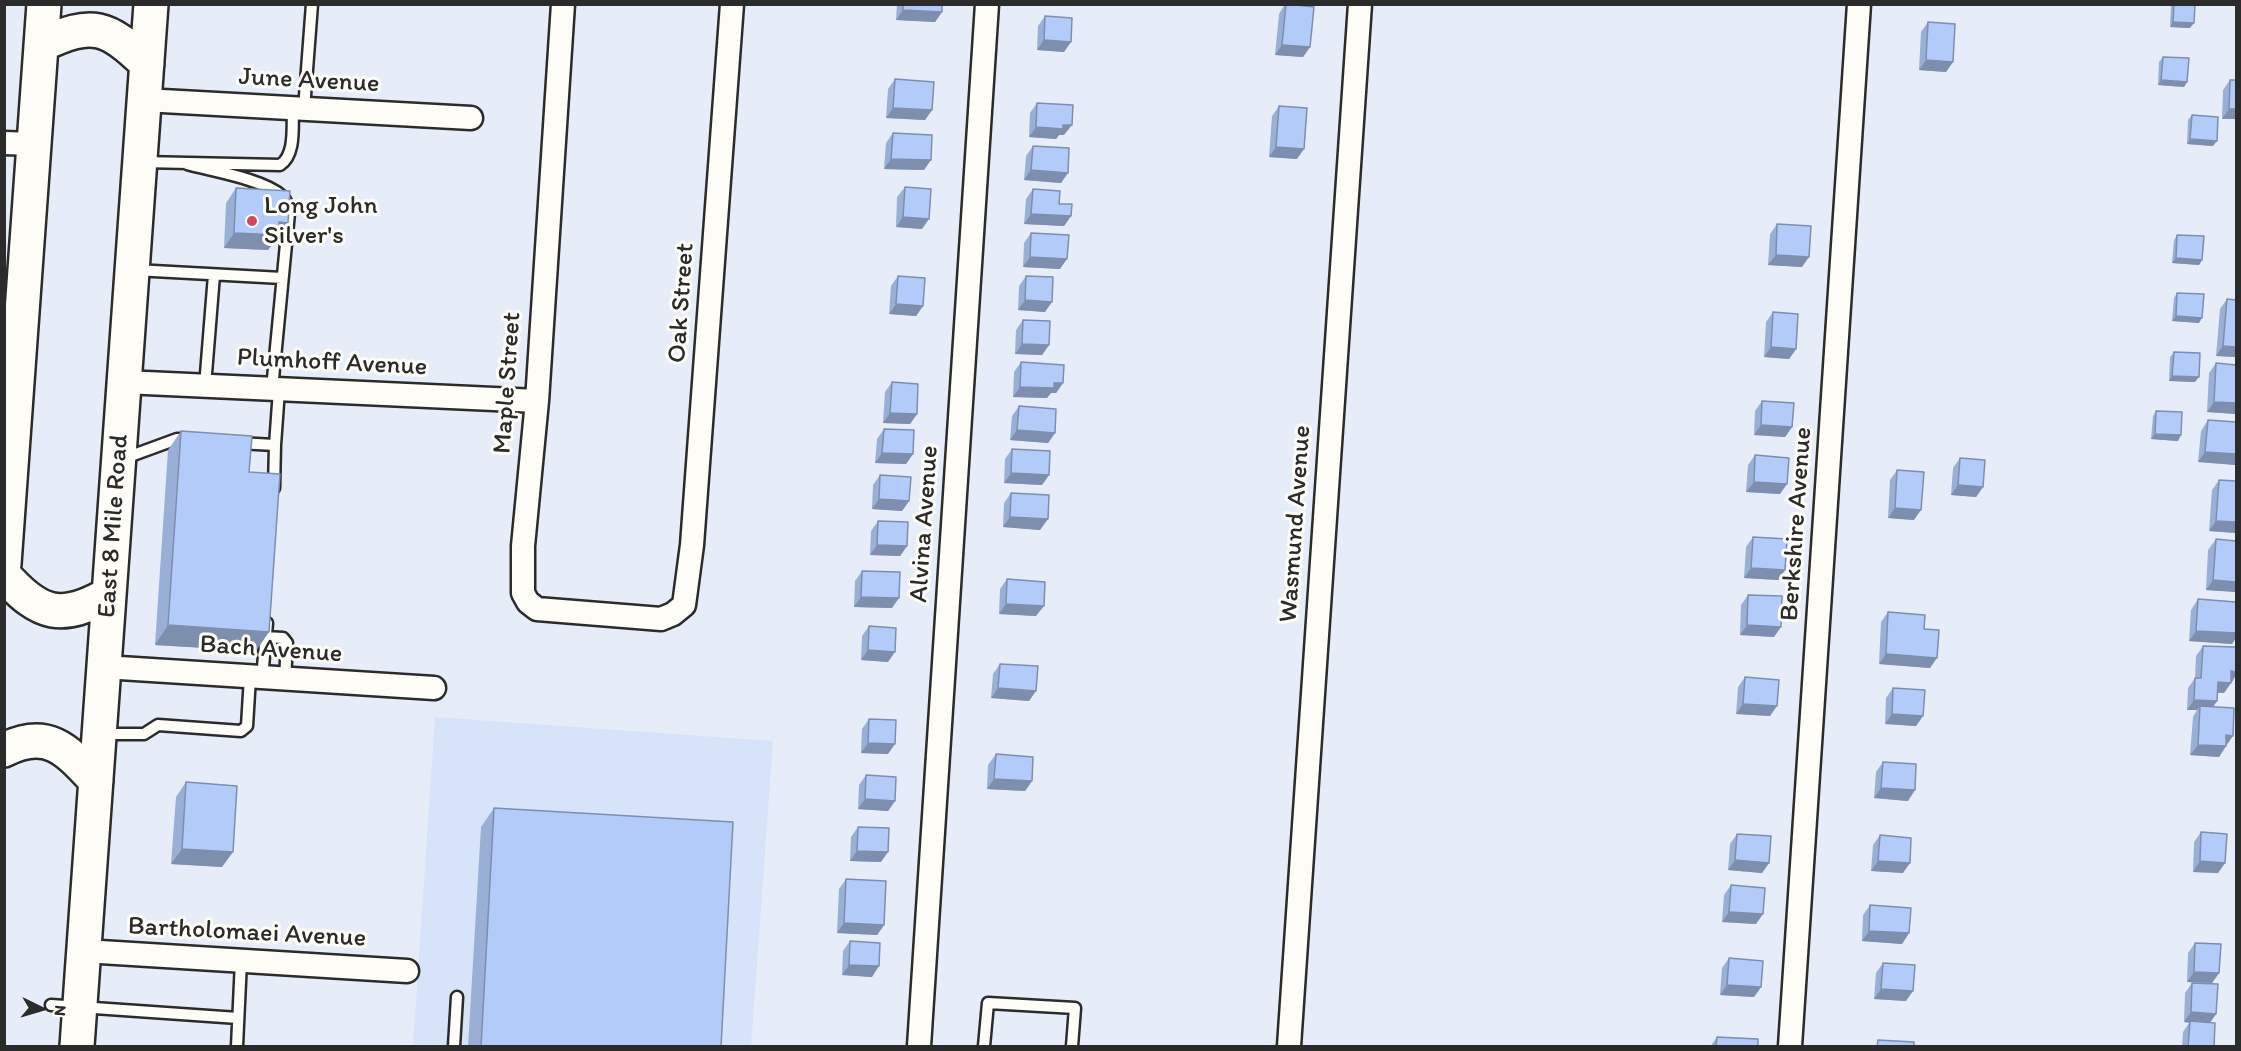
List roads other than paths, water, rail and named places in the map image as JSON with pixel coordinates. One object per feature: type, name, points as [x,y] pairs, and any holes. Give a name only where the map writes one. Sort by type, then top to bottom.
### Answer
[{"type":"highway","points":[[4,564],[19,143],[41,45],[44,4]]},
{"type":"highway","name":"East 8 Mile Road","points":[[77,1047],[65,1006],[84,951],[151,4]]},
{"type":"highway","points":[[41,45],[79,30],[95,29],[124,42],[147,64]]},
{"type":"highway","points":[[4,575],[20,593],[34,603],[55,611],[74,610],[88,606],[109,594]]},
{"type":"highway","points":[[4,750],[25,742],[38,740],[50,742],[62,747],[96,782]]},
{"type":"street","name":"Maple Street","points":[[563,4],[537,401],[523,546],[523,593],[528,602],[537,609],[661,619],[673,614],[684,605]]},
{"type":"street","name":"Oak Street","points":[[684,605],[692,545],[732,4]]},
{"type":"street","name":"Alvina Avenue","points":[[919,1047],[987,4]]},
{"type":"street","name":"Wasmund Avenue","points":[[1289,1047],[1360,4]]},
{"type":"street","name":"Berkshire Avenue","points":[[1790,1047],[1859,4]]},
{"type":"street","name":"June Avenue","points":[[144,100],[471,118]]},
{"type":"street","name":"Plumhoff Avenue","points":[[124,382],[537,401]]},
{"type":"street","name":"Bach Avenue","points":[[104,667],[434,688]]},
{"type":"street","name":"Bartholomaei Avenue","points":[[84,951],[407,971]]},
{"type":"lane","points":[[140,162],[280,165],[286,161],[290,153],[298,109],[312,4]]},
{"type":"lane","points":[[186,164],[267,186],[288,203],[275,389],[273,505]]},
{"type":"lane","points":[[132,269],[282,278]]},
{"type":"lane","points":[[205,386],[214,275]]},
{"type":"lane","points":[[119,461],[177,439],[198,440]]},
{"type":"lane","points":[[231,442],[275,445]]},
{"type":"lane","points":[[99,734],[144,734],[158,725],[241,731],[246,726],[266,637],[267,616]]},
{"type":"lane","points":[[266,637],[283,638],[287,643],[285,679]]},
{"type":"lane","points":[[237,1047],[242,961]]},
{"type":"lane","points":[[454,1047],[457,998]]},
{"type":"lane","points":[[984,1047],[988,1003],[1075,1008],[1072,1047]]},
{"type":"lane","points":[[65,1006],[238,1018]]},
{"type":"place","name":"Long John Silver's","points":[[252,221]]}]
